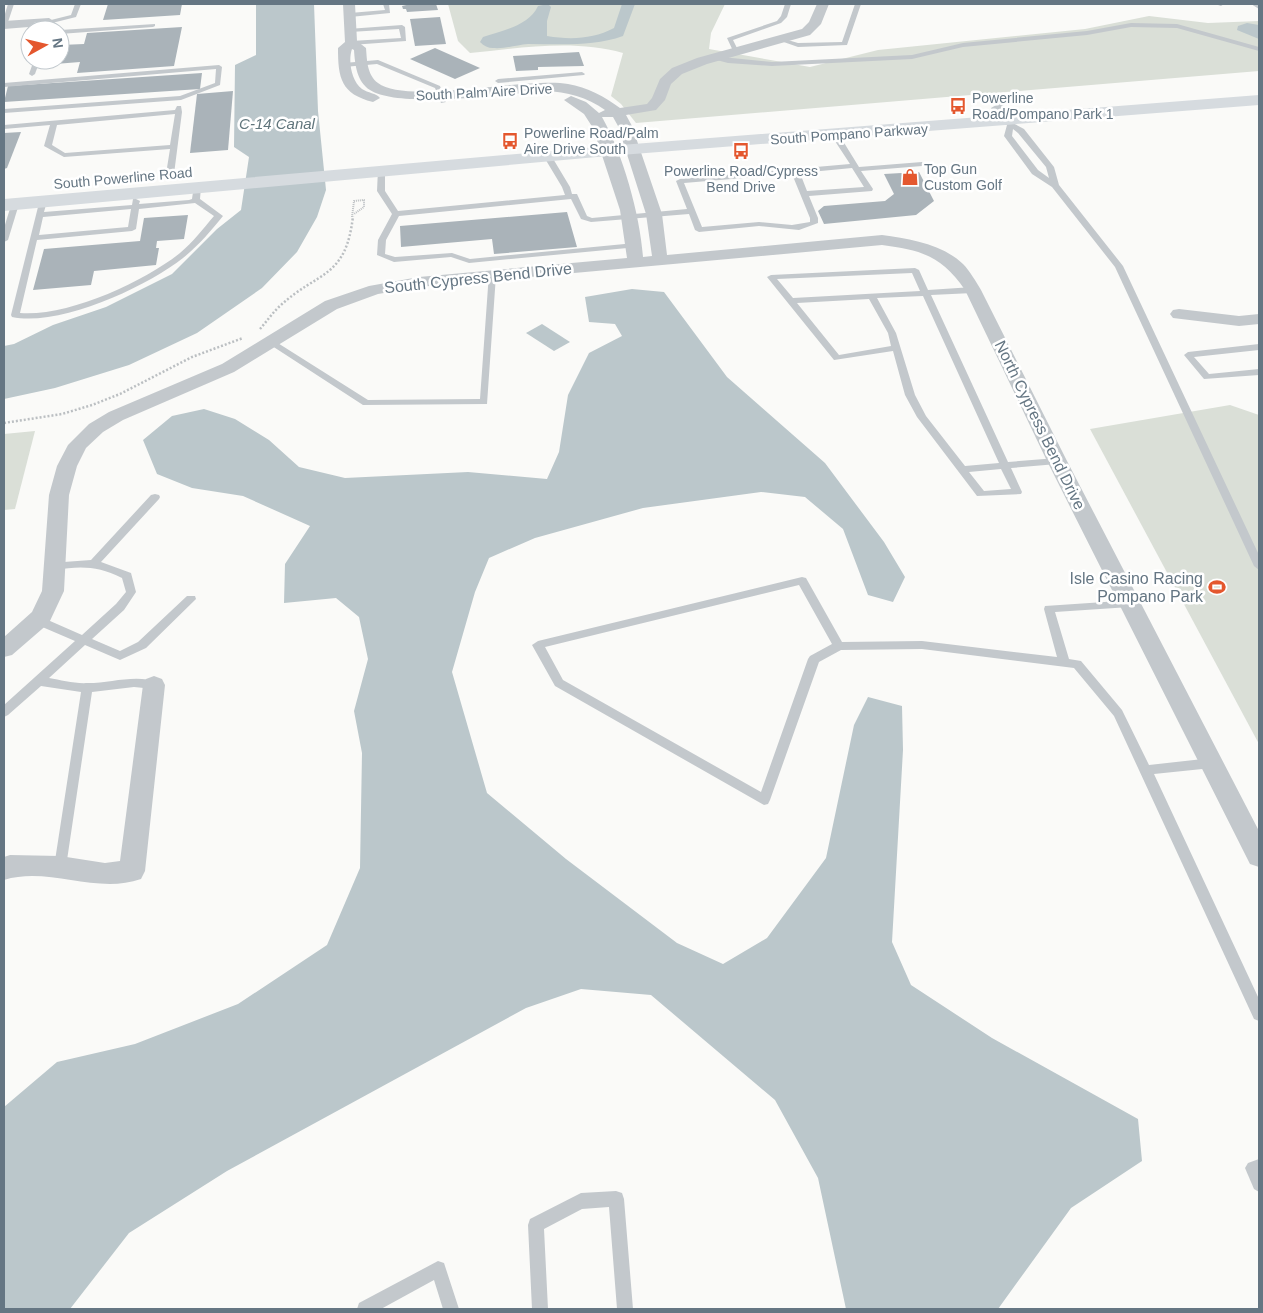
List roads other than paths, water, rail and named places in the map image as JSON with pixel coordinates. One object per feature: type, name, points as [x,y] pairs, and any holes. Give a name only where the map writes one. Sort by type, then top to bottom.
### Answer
[{"type":"main road","name":"South Pompano Parkway","points":[[349,166],[606,144],[835,135],[1005,118],[1259,86]]},
{"type":"main road","name":"South Pompano Parkway","points":[[631,143],[1259,100]]},
{"type":"main road","name":"South Pompano Parkway","points":[[349,166],[381,171],[548,157],[606,144]]},
{"type":"main road","points":[[242,175],[349,166]]},
{"type":"main road","name":"South Powerline Road","points":[[8,199],[170,174],[242,175]]},
{"type":"main road","name":"South Powerline Road","points":[[8,199],[41,208],[196,193],[242,175]]},
{"type":"street","points":[[635,253],[629,216],[595,114],[651,107],[658,100],[665,82],[677,71],[712,58],[806,32],[815,24],[823,4]]},
{"type":"street","name":"South Palm Aire Drive","points":[[349,10],[351,37],[360,48],[360,63],[364,78],[372,87],[397,95],[443,98]]},
{"type":"street","points":[[4,25],[20,25]]},
{"type":"street","name":"South Palm Aire Drive","points":[[351,37],[344,48],[345,76],[351,86],[362,95],[389,103],[526,88],[567,88],[584,92],[599,99],[618,112]]},
{"type":"street","name":"South Palm Aire Drive","points":[[526,88],[582,104],[595,114]]},
{"type":"street","points":[[618,112],[631,143],[654,214],[660,259]]},
{"type":"street","name":"North Cypress Bend Drive","points":[[635,253],[660,259],[802,245],[882,240],[896,241],[940,255],[958,268],[973,290],[1057,461],[1259,856]]},
{"type":"street","name":"South Cypress Bend Drive","points":[[4,649],[41,617],[53,591],[59,495],[67,466],[78,445],[96,428],[116,416],[228,368],[331,305],[375,290],[418,282],[492,275],[635,253]]},
{"type":"street","points":[[1179,314],[1239,321],[1259,318]]},
{"type":"street","points":[[4,870],[10,866],[60,867],[105,874],[132,871],[154,685]]},
{"type":"lane","points":[[4,25],[6,12],[11,4]]},
{"type":"lane","points":[[64,20],[74,16],[78,4]]},
{"type":"lane","points":[[349,10],[388,12],[386,4]]},
{"type":"lane","points":[[736,52],[729,39],[779,22],[784,17],[788,4]]},
{"type":"lane","points":[[781,40],[798,45],[845,44],[858,4]]},
{"type":"lane","points":[[70,31],[153,25]]},
{"type":"lane","points":[[712,58],[728,62],[772,64],[912,57],[963,45],[1087,33],[1131,25],[1177,26],[1259,49]]},
{"type":"lane","points":[[402,26],[404,40],[351,37],[402,26]]},
{"type":"lane","points":[[344,65],[378,62],[438,87],[443,98]]},
{"type":"lane","points":[[4,110],[180,98],[218,84],[219,67],[5,84]]},
{"type":"lane","points":[[32,74],[33,70]]},
{"type":"lane","points":[[498,81],[526,88],[582,74]]},
{"type":"lane","points":[[170,174],[180,98]]},
{"type":"lane","points":[[4,127],[178,112]]},
{"type":"lane","points":[[1005,118],[1008,136],[1035,172],[1055,185],[1119,266],[1259,566]]},
{"type":"lane","points":[[1005,118],[1022,131],[1050,168],[1055,185]]},
{"type":"lane","points":[[54,123],[48,146],[64,155],[174,147]]},
{"type":"lane","points":[[803,194],[869,189],[835,135]]},
{"type":"lane","points":[[548,157],[566,187],[569,197]]},
{"type":"lane","points":[[795,171],[814,218],[814,223],[788,228],[760,224],[699,230],[680,181],[795,171],[922,164]]},
{"type":"lane","points":[[381,171],[381,192],[396,214]]},
{"type":"lane","points":[[41,208],[15,315],[28,319],[65,312],[155,275],[182,255],[218,216],[196,193]]},
{"type":"lane","points":[[396,214],[574,196],[584,217],[591,220],[692,211]]},
{"type":"lane","points":[[4,240],[8,199]]},
{"type":"lane","points":[[34,238],[132,229],[136,199]]},
{"type":"lane","points":[[396,214],[382,240],[381,255],[394,260],[452,255],[469,261],[635,253]]},
{"type":"lane","points":[[872,297],[892,333],[910,394],[922,417],[981,494],[1017,492],[915,270],[771,277],[836,358],[896,348]]},
{"type":"lane","points":[[270,342],[366,403],[380,405],[484,402],[492,275]]},
{"type":"lane","points":[[790,302],[973,290]]},
{"type":"lane","points":[[1259,347],[1188,355],[1207,377],[1259,372]]},
{"type":"lane","points":[[962,469],[1057,461]]},
{"type":"lane","points":[[95,562],[155,497]]},
{"type":"lane","points":[[4,712],[120,607],[131,592],[127,576],[95,562],[54,566]]},
{"type":"lane","points":[[839,646],[802,581],[538,645],[559,684],[764,800],[814,659],[839,646],[922,645],[1076,664],[1118,713],[1259,1014]]},
{"type":"lane","points":[[37,620],[120,656],[142,645],[192,599]]},
{"type":"lane","points":[[1064,662],[1049,609],[1130,603]]},
{"type":"lane","points":[[38,681],[87,688],[134,683],[154,685]]},
{"type":"lane","points":[[60,867],[87,688]]},
{"type":"lane","points":[[1146,770],[1212,763]]},
{"type":"lane","points":[[1259,1167],[1253,1168],[1259,1184]]},
{"type":"lane","points":[[540,1309],[536,1225],[581,1201],[616,1199],[625,1309]]},
{"type":"lane","points":[[365,1309],[438,1269],[450,1309]]},
{"type":"water","name":"C-14 Canal","points":[[256,4],[314,4],[318,111],[326,190],[317,217],[297,252],[262,288],[197,333],[129,365],[55,388],[4,399],[4,346],[14,344],[53,325],[106,307],[172,274],[217,229],[241,210],[249,157],[234,147],[235,65],[256,55]]},
{"type":"water","points":[[548,4],[551,7],[547,21],[547,36],[573,38],[590,36],[614,28],[622,4],[635,4],[623,36],[611,40],[588,43],[528,44],[497,48],[485,46],[480,42],[483,37],[514,27],[534,13],[538,6]]},
{"type":"water","points":[[1247,23],[1259,25],[1259,39],[1237,30],[1238,26]]},
{"type":"water","points":[[632,289],[664,292],[727,377],[825,463],[884,542],[905,577],[893,602],[868,595],[843,529],[805,497],[761,492],[643,508],[535,538],[489,558],[475,592],[452,672],[487,793],[566,859],[677,943],[723,964],[767,938],[826,858],[854,725],[868,697],[902,706],[903,750],[892,942],[911,985],[992,1038],[1138,1119],[1142,1161],[1071,1208],[998,1309],[846,1309],[818,1178],[775,1100],[651,995],[581,989],[526,1008],[227,1171],[129,1233],[70,1309],[4,1309],[4,1107],[57,1062],[135,1044],[238,1004],[327,945],[360,868],[362,753],[354,711],[368,659],[359,617],[336,598],[284,603],[285,564],[310,526],[243,496],[192,488],[157,474],[143,440],[172,416],[204,409],[235,419],[269,440],[299,467],[345,478],[468,472],[547,479],[559,452],[568,395],[589,353],[622,336],[615,324],[589,322],[585,297]]},
{"type":"water","points":[[542,324],[570,342],[554,351],[526,333]]},
{"type":"place","name":"Powerline Road/Pompano Park 1","points":[[958,106]]},
{"type":"place","name":"Powerline Road/Palm Aire Drive South","points":[[510,141]]},
{"type":"place","name":"Powerline Road/Cypress Bend Drive","points":[[741,151]]},
{"type":"place","name":"Top Gun Custom Golf","points":[[910,177]]},
{"type":"place","name":"Isle Casino Racing Pompano Park","points":[[1217,587]]}]
